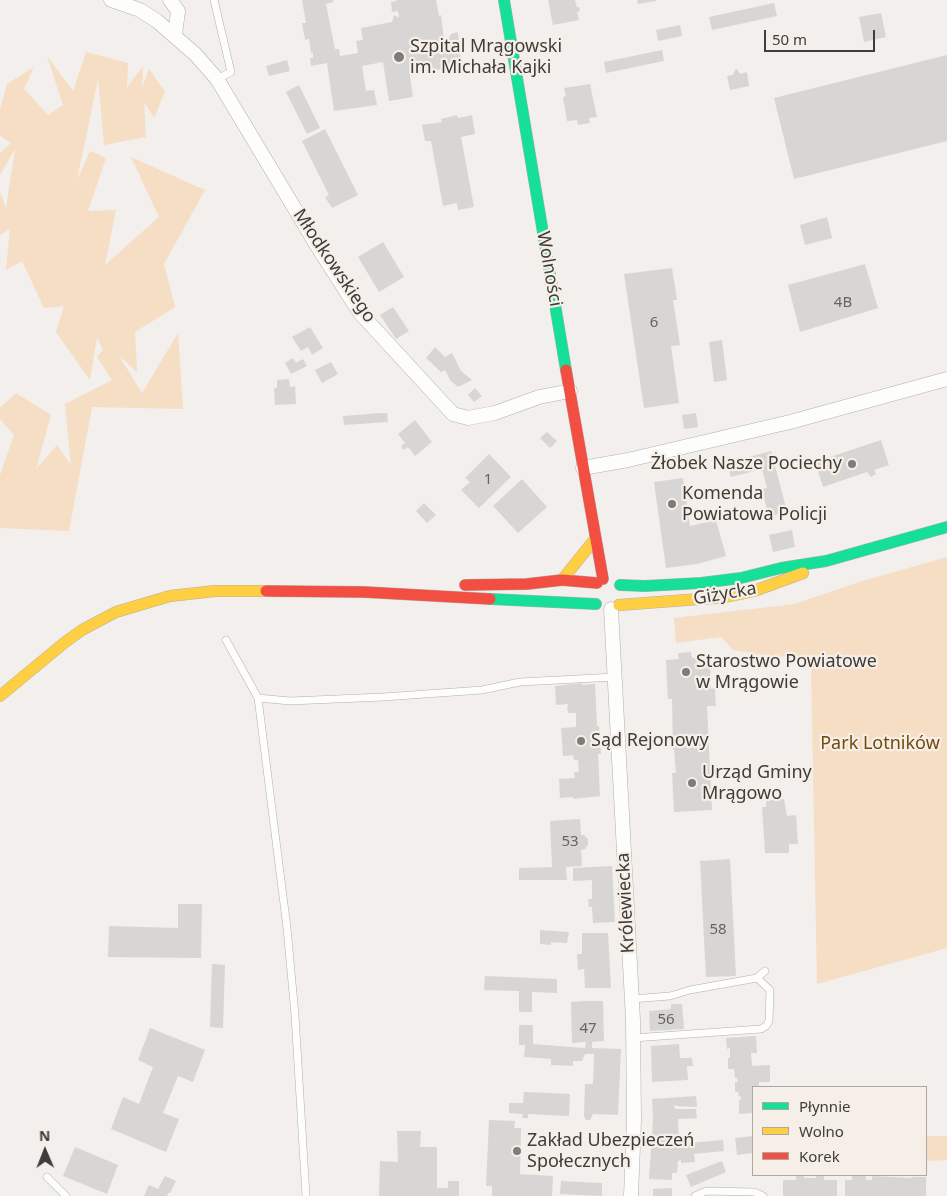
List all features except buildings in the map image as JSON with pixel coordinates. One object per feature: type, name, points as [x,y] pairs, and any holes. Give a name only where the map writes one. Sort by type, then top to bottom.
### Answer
[{"type":"street","name":"Młodkowskiego","points":[[111,0],[140,10],[175,35],[217,79],[319,249],[360,312],[453,414],[468,418],[495,413],[539,397],[570,391]]},
{"type":"street","points":[[170,0],[178,10],[175,35]]},
{"type":"street","name":"Wolności","points":[[504,0],[595,539],[600,581]]},
{"type":"street","points":[[583,468],[628,460],[790,422],[947,379]]},
{"type":"street","name":"Giżycka","points":[[620,584],[645,586],[701,583],[741,578],[781,568],[826,561],[947,527]]},
{"type":"street","points":[[562,580],[595,539]]},
{"type":"street","name":"Giżycka","points":[[618,610],[726,597],[754,591],[790,579],[826,561]]},
{"type":"street","points":[[364,592],[443,586],[613,579],[620,584],[623,593],[618,610],[605,610],[593,600],[592,591],[600,581]]},
{"type":"street","points":[[0,696],[82,630],[116,612],[170,596],[215,591],[364,592],[596,604]]},
{"type":"street","name":"Królewiecka","points":[[618,610],[616,677],[633,1038],[634,1120],[631,1196]]},
{"type":"lane","points":[[214,0],[231,72],[217,79]]},
{"type":"lane","points":[[226,640],[258,698],[287,928],[295,1015],[306,1196]]},
{"type":"lane","points":[[258,698],[290,701],[383,697],[482,690],[520,682],[616,677]]},
{"type":"lane","points":[[631,999],[670,996],[690,990],[757,978],[765,971]]},
{"type":"lane","points":[[633,1038],[761,1029],[769,1021],[770,990],[757,978]]},
{"type":"lane","points":[[47,1177],[66,1196]]},
{"type":"lane","points":[[695,1196],[706,1191],[754,1192],[763,1196]]},
{"type":"green space","points":[[86,52],[128,63],[127,87],[143,66],[142,88],[149,69],[165,92],[154,118],[144,102],[146,137],[104,145],[98,79],[77,180],[90,151],[106,158],[88,211],[116,210],[105,265],[159,217],[131,157],[205,190],[164,264],[175,307],[135,332],[137,372],[118,354],[142,393],[178,333],[183,409],[92,407],[69,531],[0,528],[0,475],[14,435],[0,419],[0,408],[16,393],[51,415],[36,469],[57,445],[71,465],[65,404],[112,380],[97,357],[103,350],[97,337],[90,380],[56,332],[64,306],[44,308],[22,261],[6,270],[10,229],[0,235],[0,192],[6,208],[15,149],[0,175],[0,153],[11,143],[0,136],[0,110],[7,84],[34,67],[24,89],[48,115],[63,105],[47,56],[73,91]]},
{"type":"green space","name":"Park Lotników","points":[[947,557],[947,948],[817,984],[811,665],[802,657],[770,656],[733,650],[721,637],[676,643],[674,618],[795,604],[859,582]]},
{"type":"green space","points":[[927,1136],[947,1136],[947,1160],[927,1161]]},
{"type":"traffic: fast","points":[[504,0],[566,370]]},
{"type":"traffic: fast","points":[[620,585],[645,586],[701,583],[741,578],[781,568],[826,561],[947,527]]},
{"type":"traffic: fast","points":[[490,599],[596,604]]},
{"type":"traffic: slow","points":[[562,580],[595,539]]},
{"type":"traffic: slow","points":[[619,605],[726,597],[754,591],[803,573]]},
{"type":"traffic: slow","points":[[0,696],[64,643],[82,630],[116,612],[170,596],[215,591],[266,591]]},
{"type":"traffic: jam","points":[[566,370],[603,579]]},
{"type":"traffic: jam","points":[[465,585],[527,584],[562,580],[597,583]]},
{"type":"traffic: jam","points":[[266,591],[364,592],[490,599]]},
{"type":"place","name":"Szpital Mrągowski im. Michała Kajki","points":[[399,57]]},
{"type":"place","name":"Żłobek Nasze Pociechy","points":[[852,464]]},
{"type":"place","name":"Komenda Powiatowa Policji","points":[[672,504]]},
{"type":"place","name":"Starostwo Powiatowe w Mrągowie","points":[[686,672]]},
{"type":"place","name":"Sąd Rejonowy","points":[[581,741]]},
{"type":"place","name":"Urząd Gminy Mrągowo","points":[[692,783]]},
{"type":"place","name":"Zakład Ubezpieczeń Społecznych","points":[[517,1151]]}]
